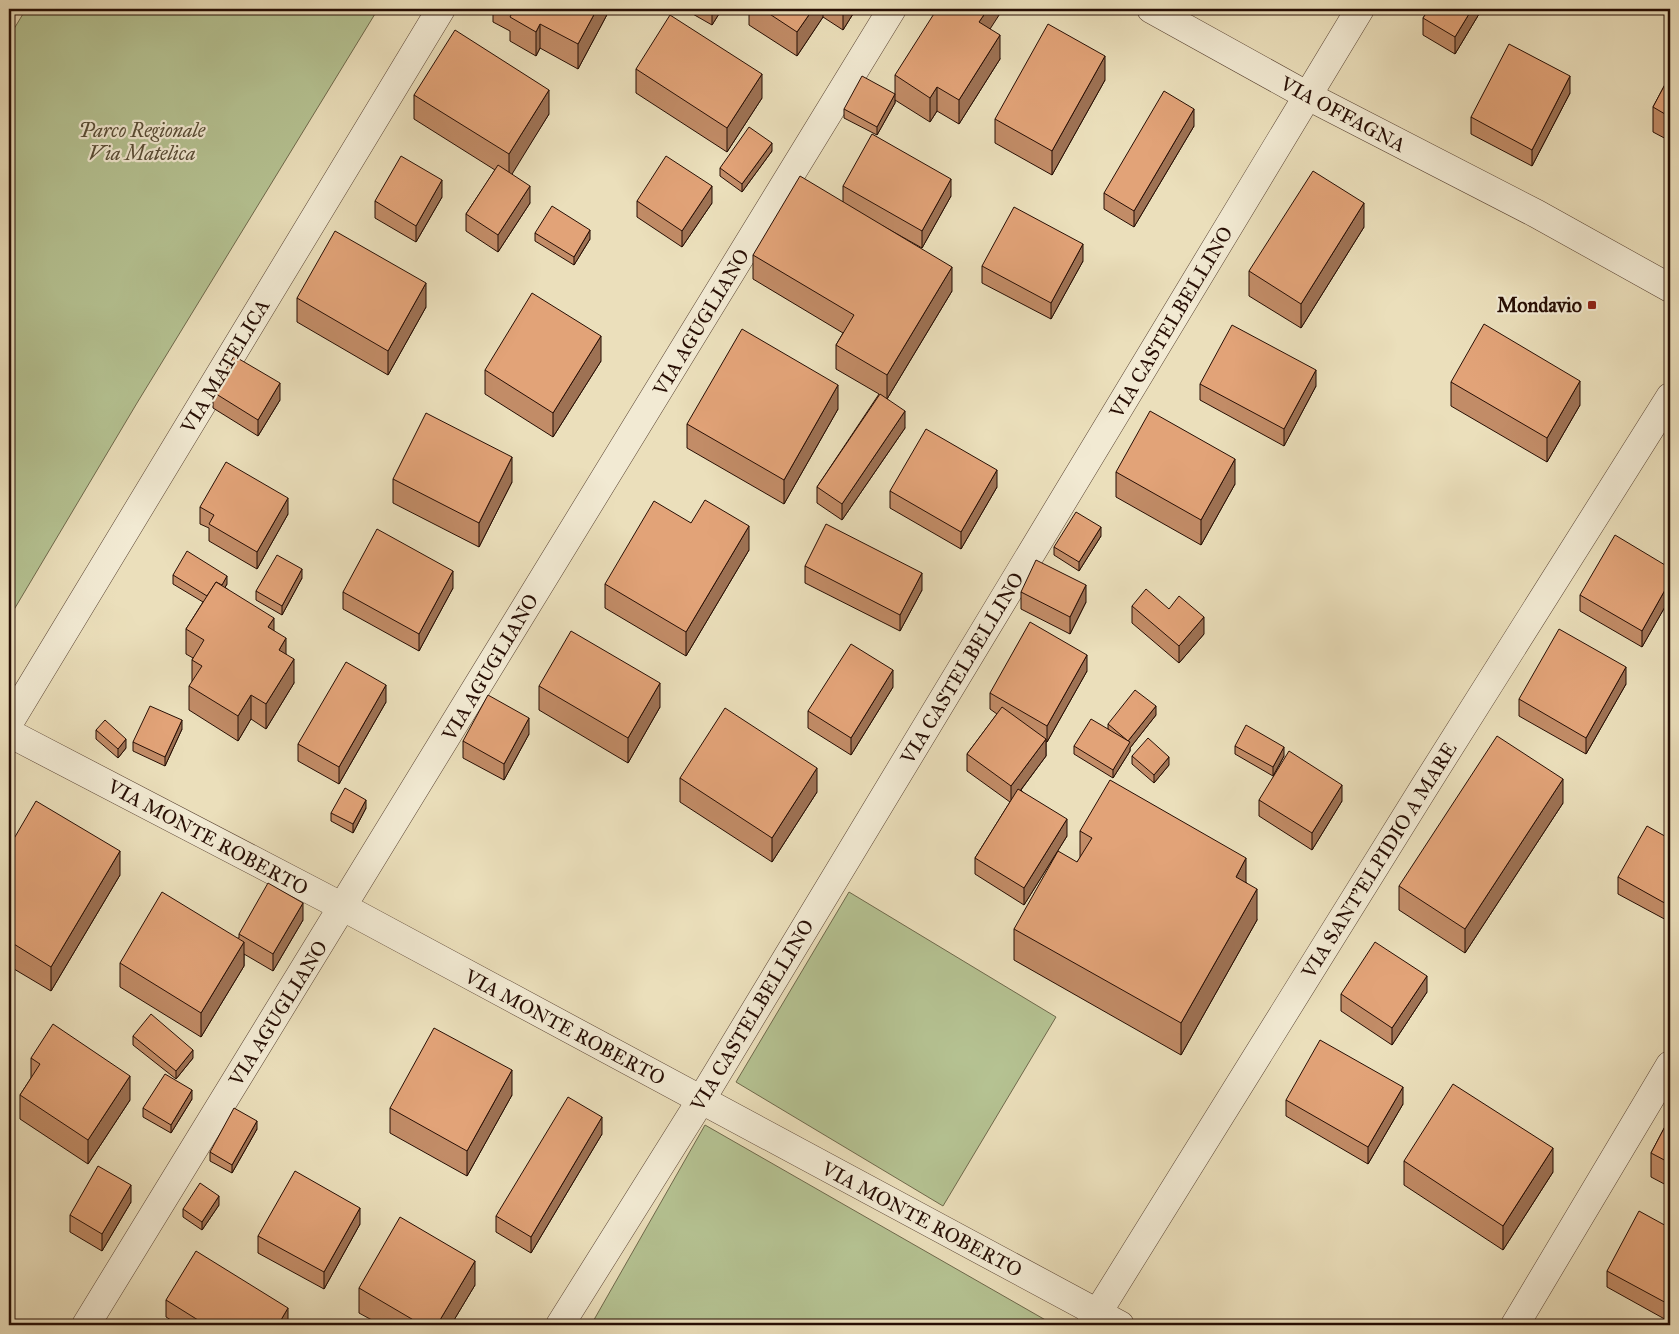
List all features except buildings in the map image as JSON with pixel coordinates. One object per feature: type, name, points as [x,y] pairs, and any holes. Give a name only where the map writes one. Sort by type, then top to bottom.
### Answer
[{"type":"street","name":"VIA MATELICA","points":[[9,723],[441,9]]},
{"type":"street","name":"VIA AGUGLIANO","points":[[86,1325],[892,9]]},
{"type":"street","name":"VIA OFFAGNA","points":[[1151,9],[1308,96],[1537,214],[1670,288]]},
{"type":"street","name":"VIA CASTELBELLINO","points":[[560,1325],[701,1100],[1360,9]]},
{"type":"street","name":"VIA SANT'ELPIDIO A MARE","points":[[1102,1321],[1425,786],[1670,397]]},
{"type":"street","name":"VIA MONTE ROBERTO","points":[[9,733],[343,907],[701,1100],[1102,1321]]},
{"type":"street","points":[[1515,1325],[1670,1065]]},
{"type":"path","points":[[9,14],[12,9]]},
{"type":"green space","name":"Parco Regionale Via Matelica","points":[[26,9],[378,9],[137,403],[9,618],[9,37]]},
{"type":"green space","points":[[849,892],[1056,1017],[943,1206],[736,1082]]},
{"type":"green space","points":[[705,1125],[1049,1322],[1047,1325],[591,1325]]},
{"type":"place","name":"Mondavio","points":[[1592,305]]}]
